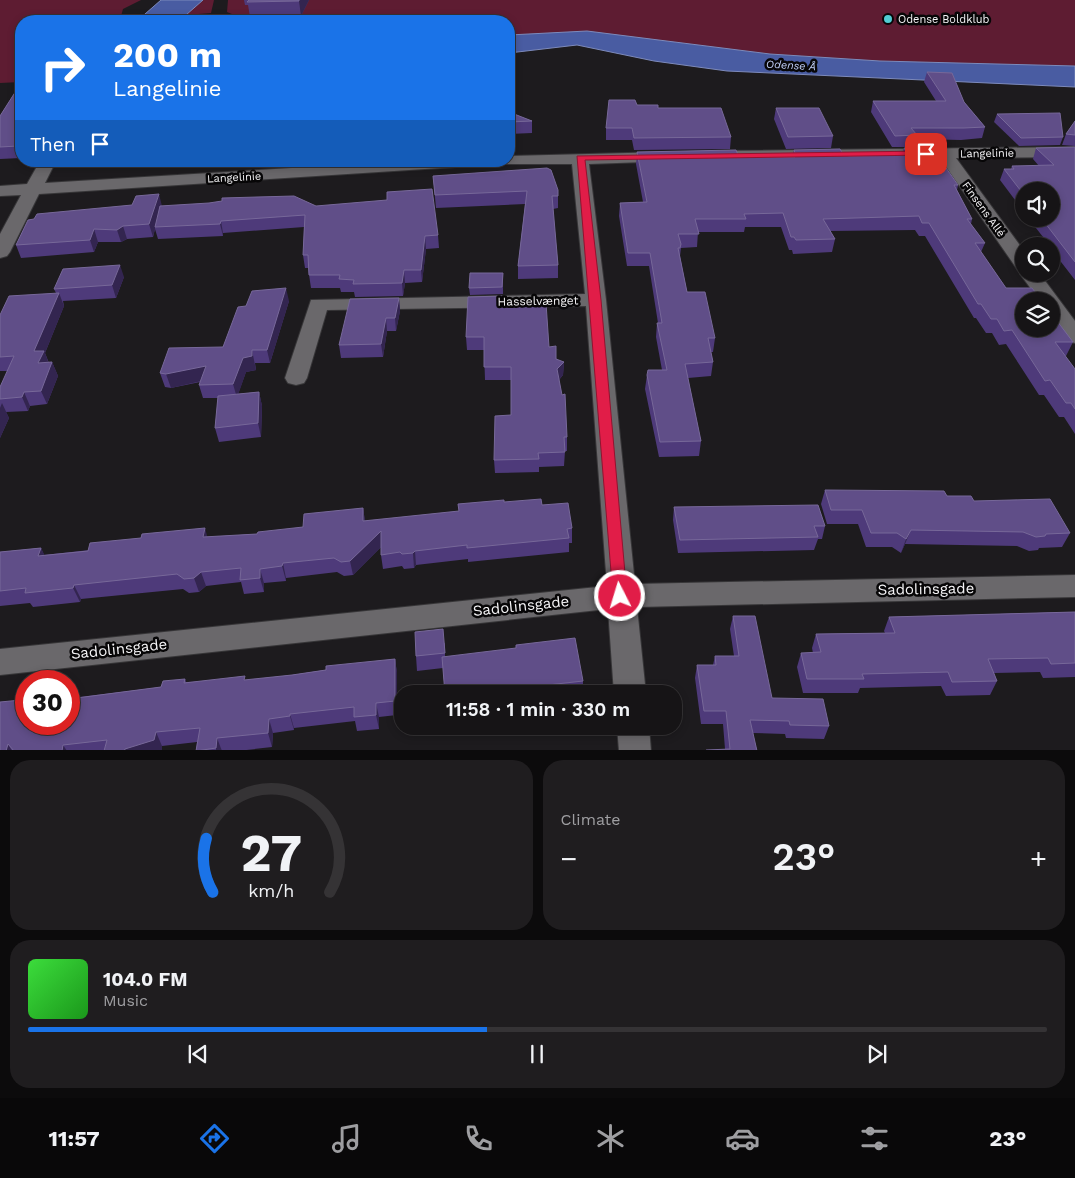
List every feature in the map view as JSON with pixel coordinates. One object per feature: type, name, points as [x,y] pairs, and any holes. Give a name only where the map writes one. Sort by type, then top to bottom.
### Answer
[{"type":"street","name":"Langelinie","points":[[515,161],[689,156],[1075,152]]},
{"type":"street","name":"Finsens Allé","points":[[944,153],[1015,252]]},
{"type":"street","points":[[580,158],[596,300],[629,685]]},
{"type":"street","points":[[0,252],[45,167]]},
{"type":"street","name":"Langelinie","points":[[0,191],[395,167]]},
{"type":"street","name":"Hasselvænget","points":[[296,378],[318,304],[596,300]]},
{"type":"street","points":[[1060,315],[1075,336]]},
{"type":"street","name":"Sadolinsgade","points":[[0,662],[620,596],[1075,586]]},
{"type":"street","points":[[634,735],[635,750]]},
{"type":"shaded area","points":[[0,0],[141,0],[123,9],[121,15],[15,15],[15,82],[0,83]]},
{"type":"shaded area","points":[[203,0],[214,0],[211,13],[186,15]]},
{"type":"shaded area","points":[[228,0],[1075,0],[1075,66],[880,61],[770,54],[587,32],[515,35],[515,15],[234,15],[227,12]]},
{"type":"water","points":[[161,0],[203,0],[186,15],[144,15]]},
{"type":"water","name":"Odense Å","points":[[587,31],[770,54],[880,61],[1075,66],[1075,87],[727,71],[654,61],[577,45],[515,52],[515,35]]},
{"type":"building","points":[[249,0],[299,0],[299,1],[247,2]]},
{"type":"building","points":[[927,72],[952,73],[964,102],[985,127],[911,128],[917,135],[895,136],[873,101],[946,101]]},
{"type":"building","points":[[15,92],[15,146],[0,147],[0,116]]},
{"type":"building","points":[[609,100],[635,100],[637,105],[658,105],[658,108],[721,108],[731,137],[634,138],[632,128],[606,128]]},
{"type":"building","points":[[776,108],[819,108],[833,136],[788,137]]},
{"type":"building","points":[[1060,113],[1063,137],[1021,138],[997,114]]},
{"type":"building","points":[[515,114],[532,121],[515,122]]},
{"type":"building","points":[[1075,121],[1075,135],[1066,134]]},
{"type":"building","points":[[1075,147],[1075,262],[1060,242],[1060,237],[1056,237],[1048,227],[1060,227],[1060,182],[1015,183],[1004,169],[1014,169],[1012,166],[1054,165],[1036,148]]},
{"type":"building","points":[[904,148],[926,148],[938,165],[944,165],[958,185],[954,185],[972,219],[967,219],[985,243],[975,243],[1006,288],[1032,288],[1035,292],[1015,292],[1015,335],[1012,330],[1004,331],[997,319],[991,319],[981,304],[978,304],[929,223],[922,223],[919,216],[823,219],[835,239],[796,240],[794,237],[791,237],[783,213],[744,214],[746,219],[695,219],[699,234],[678,234],[681,244],[680,248],[678,248],[687,292],[705,292],[715,338],[708,338],[713,362],[685,364],[701,441],[660,442],[647,375],[648,370],[667,370],[657,323],[662,323],[650,253],[628,253],[620,203],[647,202],[637,152],[736,150],[739,157],[795,157],[794,150],[840,149],[843,154],[849,156],[908,155]]},
{"type":"building","points":[[547,168],[551,170],[558,190],[558,196],[552,196],[558,265],[518,266],[527,191],[435,195],[433,176]]},
{"type":"building","points":[[432,189],[438,235],[425,236],[421,270],[404,270],[402,283],[353,284],[354,280],[339,279],[340,275],[309,275],[308,255],[303,255],[305,215],[221,221],[220,224],[155,227],[160,206],[209,203],[222,201],[222,198],[294,196],[316,206],[387,200],[387,192]]},
{"type":"building","points":[[159,194],[149,224],[123,226],[117,230],[94,229],[90,240],[16,245],[28,220],[34,219],[37,214],[132,205],[136,196]]},
{"type":"building","points":[[120,265],[112,285],[54,289],[63,269]]},
{"type":"building","points":[[470,273],[503,273],[502,287],[469,288]]},
{"type":"building","points":[[286,288],[267,350],[252,350],[252,356],[243,358],[233,384],[199,385],[206,366],[166,374],[160,373],[169,348],[223,347],[238,307],[246,306],[252,291]]},
{"type":"building","points":[[59,293],[34,351],[44,351],[38,363],[52,362],[41,391],[24,392],[22,397],[0,399],[0,387],[14,356],[0,357],[0,315],[9,296]]},
{"type":"building","points":[[502,296],[501,304],[546,303],[549,347],[556,346],[556,359],[564,362],[557,369],[562,395],[565,394],[567,437],[564,437],[565,452],[538,453],[539,459],[494,460],[495,416],[511,415],[511,367],[484,367],[484,337],[466,337],[468,297]]},
{"type":"building","points":[[399,298],[395,318],[386,318],[381,344],[339,345],[350,299]]},
{"type":"building","points":[[1060,325],[1073,342],[1055,342],[1075,369],[1075,409],[1071,403],[1066,403],[1050,380],[1045,381],[1017,337],[1060,337]]},
{"type":"building","points":[[259,392],[258,423],[215,428],[218,396]]},
{"type":"building","points":[[825,490],[944,491],[947,496],[971,496],[974,501],[1050,499],[1070,533],[1046,534],[1045,536],[1036,537],[1023,532],[911,530],[906,539],[897,533],[871,533],[862,510],[831,510]]},
{"type":"building","points":[[541,499],[542,505],[568,503],[572,528],[567,529],[569,538],[467,548],[467,545],[415,551],[413,553],[402,554],[400,552],[381,555],[381,531],[350,561],[341,562],[334,558],[283,563],[282,566],[260,569],[260,578],[240,580],[241,568],[201,572],[194,578],[184,579],[177,574],[74,585],[73,588],[25,593],[26,588],[0,591],[0,552],[41,548],[38,556],[88,551],[90,543],[141,538],[142,534],[205,528],[203,537],[257,534],[258,532],[303,527],[304,514],[363,508],[363,521],[459,511],[458,504]]},
{"type":"building","points":[[818,505],[825,526],[814,526],[818,537],[680,540],[674,507]]},
{"type":"building","points":[[1075,612],[1075,663],[1051,664],[1048,658],[988,659],[997,681],[952,682],[948,672],[862,674],[864,679],[807,679],[801,653],[821,652],[816,634],[895,633],[889,617]]},
{"type":"building","points":[[733,616],[755,616],[772,698],[823,699],[829,726],[790,725],[789,721],[750,720],[757,750],[706,750],[730,749],[726,711],[704,711],[697,665],[716,665],[715,656],[739,656]]},
{"type":"building","points":[[443,629],[445,653],[416,656],[415,632]]},
{"type":"building","points":[[575,638],[583,681],[548,685],[444,685],[442,657],[516,648],[516,645]]},
{"type":"building","points":[[395,659],[394,701],[376,703],[376,715],[354,717],[354,707],[290,714],[290,716],[269,719],[268,733],[217,738],[216,748],[203,750],[196,750],[200,728],[156,732],[154,740],[124,750],[104,750],[107,740],[63,745],[62,750],[13,750],[8,744],[6,750],[0,750],[0,702],[15,701],[15,735],[80,735],[80,698],[161,687],[163,681],[185,679],[184,683],[245,676],[244,680],[326,670],[326,666]]},
{"type":"place","name":"Odense Boldklub","points":[[888,19]]},
{"type":"route","points":[[620,596],[596,300],[580,158],[926,154]]}]
